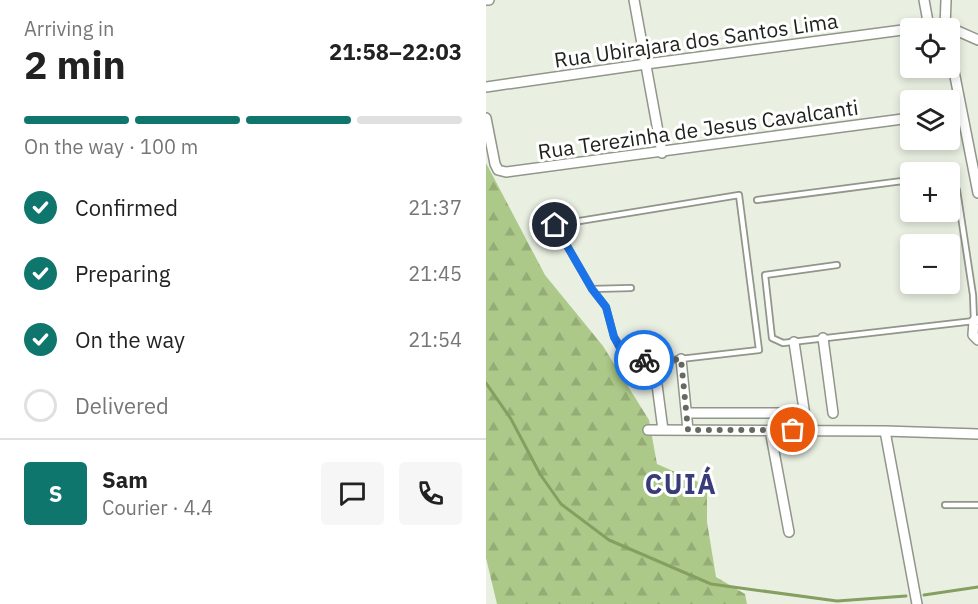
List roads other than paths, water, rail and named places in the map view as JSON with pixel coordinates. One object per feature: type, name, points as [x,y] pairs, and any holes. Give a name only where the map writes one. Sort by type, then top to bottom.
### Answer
[{"type":"street","points":[[634,0],[662,153]]},
{"type":"street","points":[[924,0],[927,18]]},
{"type":"street","points":[[945,18],[946,0]]},
{"type":"street","name":"Rua Ubirajara dos Santos Lima","points":[[486,87],[900,30]]},
{"type":"street","points":[[960,33],[978,40]]},
{"type":"street","points":[[955,78],[978,194]]},
{"type":"street","name":"Rua Terezinha de Jesus Cavalcanti","points":[[486,118],[495,164],[501,172],[662,153],[900,119]]},
{"type":"street","points":[[976,320],[973,335],[978,340]]},
{"type":"street","points":[[824,338],[833,413]]},
{"type":"street","points":[[795,342],[805,416]]},
{"type":"street","points":[[681,359],[688,430]]},
{"type":"street","points":[[654,362],[663,430]]},
{"type":"street","points":[[687,413],[784,413]]},
{"type":"street","points":[[648,430],[885,431],[978,434]]},
{"type":"street","points":[[770,430],[789,532]]},
{"type":"street","points":[[885,431],[917,604]]},
{"type":"lane","points":[[757,200],[900,181]]},
{"type":"lane","points":[[739,195],[759,350],[681,359],[654,362],[632,359],[626,355],[614,337],[606,307],[592,289],[555,225],[739,195]]},
{"type":"lane","points":[[837,265],[765,275],[772,338],[783,343],[795,342],[976,320],[960,210]]},
{"type":"lane","points":[[592,289],[631,288]]},
{"type":"lane","points":[[945,505],[978,505]]},
{"type":"waterway","points":[[486,383],[511,419],[540,474],[561,504],[609,540],[711,584],[837,601],[906,596]]},
{"type":"waterway","points":[[924,595],[978,587]]},
{"type":"district","name":"CUIÁ","points":[[681,483]]}]
